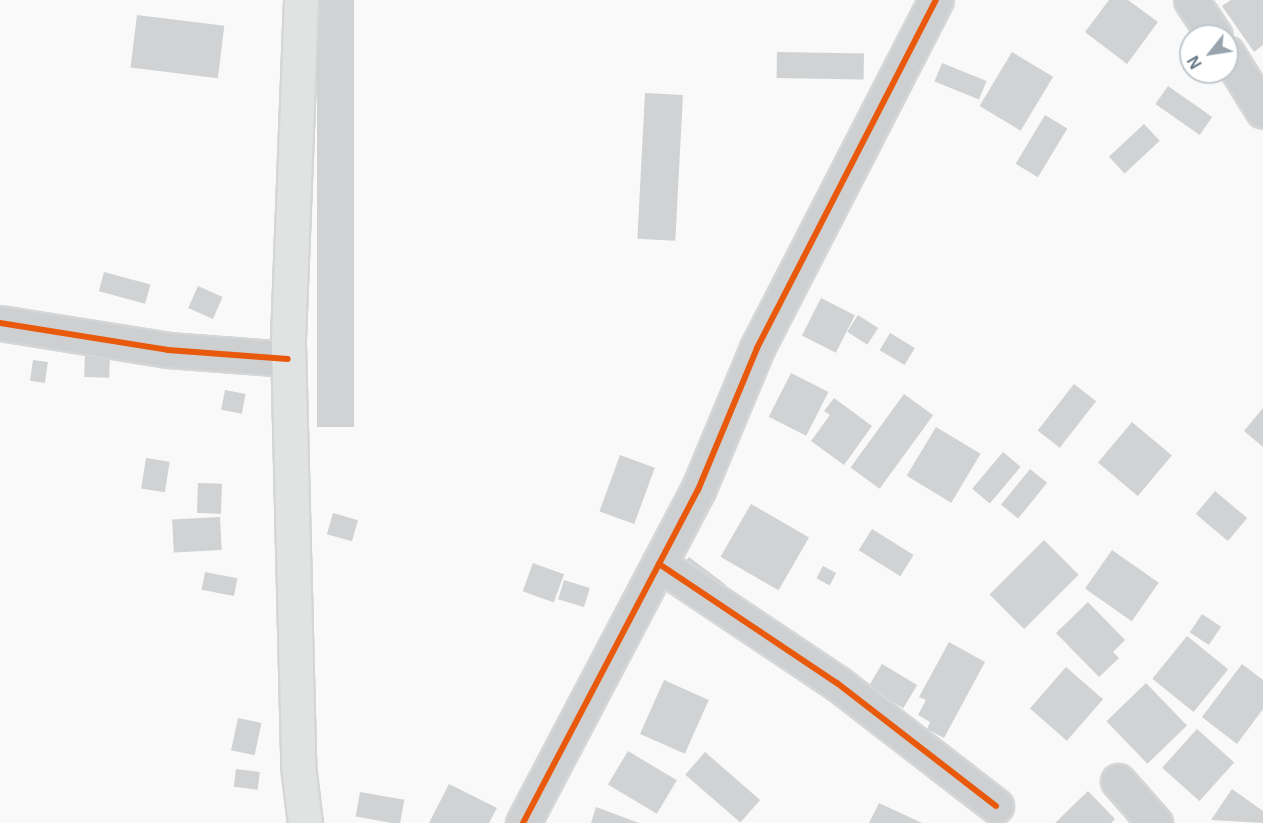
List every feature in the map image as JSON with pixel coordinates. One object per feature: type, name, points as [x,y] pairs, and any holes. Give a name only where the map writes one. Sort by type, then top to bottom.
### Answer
[{"type":"main road","points":[[301,0],[288,359],[298,766],[305,823]]},
{"type":"street","points":[[523,823],[698,490],[757,348],[936,0]]},
{"type":"street","points":[[1191,0],[1207,24]]},
{"type":"street","points":[[1239,72],[1263,111]]},
{"type":"street","points":[[0,322],[168,350],[288,359]]},
{"type":"street","points":[[659,564],[837,683],[996,806]]},
{"type":"street","points":[[1118,781],[1155,823]]},
{"type":"building","points":[[317,0],[354,0],[354,427],[317,427]]},
{"type":"building","points":[[1109,0],[1128,0],[1158,22],[1127,64],[1085,32]]},
{"type":"building","points":[[1231,0],[1263,0],[1263,45],[1254,52],[1239,30],[1239,24],[1235,24],[1222,6]]},
{"type":"building","points":[[137,15],[224,26],[218,78],[131,68]]},
{"type":"building","points":[[777,52],[864,54],[864,80],[777,78]]},
{"type":"building","points":[[1012,52],[1053,77],[1021,131],[980,106]]},
{"type":"building","points":[[942,63],[987,81],[979,100],[935,82]]},
{"type":"building","points":[[1168,86],[1212,117],[1200,135],[1155,104]]},
{"type":"building","points":[[645,93],[683,95],[675,241],[637,239]]},
{"type":"building","points":[[1045,115],[1067,128],[1038,177],[1016,164]]},
{"type":"building","points":[[1144,124],[1160,141],[1125,174],[1109,157]]},
{"type":"building","points":[[104,272],[150,284],[145,304],[99,291]]},
{"type":"building","points":[[198,286],[223,297],[213,319],[188,308]]},
{"type":"building","points":[[821,298],[855,315],[836,353],[802,335]]},
{"type":"building","points":[[858,315],[878,328],[867,345],[847,332]]},
{"type":"building","points":[[890,333],[915,348],[905,365],[880,350]]},
{"type":"building","points":[[85,354],[110,355],[109,378],[84,377]]},
{"type":"building","points":[[33,360],[48,362],[45,383],[30,381]]},
{"type":"building","points":[[791,373],[828,392],[806,436],[769,417]]},
{"type":"building","points":[[1074,384],[1096,401],[1060,448],[1038,430]]},
{"type":"building","points":[[225,390],[246,394],[242,414],[221,410]]},
{"type":"building","points":[[904,394],[933,415],[880,489],[851,468]]},
{"type":"building","points":[[834,398],[872,426],[844,465],[811,441],[830,415],[824,411]]},
{"type":"building","points":[[1263,408],[1263,447],[1244,431]]},
{"type":"building","points":[[1132,422],[1172,455],[1138,496],[1098,463]]},
{"type":"building","points":[[936,427],[981,454],[951,503],[907,476]]},
{"type":"building","points":[[1003,452],[1021,467],[990,504],[972,489]]},
{"type":"building","points":[[620,455],[655,468],[634,524],[599,511]]},
{"type":"building","points":[[146,458],[170,462],[165,492],[141,489]]},
{"type":"building","points":[[1030,469],[1047,483],[1018,519],[1001,505]]},
{"type":"building","points":[[198,483],[222,484],[221,514],[197,513]]},
{"type":"building","points":[[1215,491],[1247,518],[1228,541],[1196,514]]},
{"type":"building","points":[[751,504],[809,538],[779,590],[720,557]]},
{"type":"building","points":[[333,513],[358,520],[352,541],[327,534]]},
{"type":"building","points":[[220,517],[222,550],[174,552],[172,520]]},
{"type":"building","points":[[872,529],[914,555],[900,576],[859,550]]},
{"type":"building","points":[[1044,540],[1079,575],[1024,629],[990,594]]},
{"type":"building","points":[[1112,550],[1159,583],[1132,621],[1085,589]]},
{"type":"building","points":[[689,557],[726,585],[717,596],[681,568]]},
{"type":"building","points":[[533,563],[564,574],[554,602],[523,591]]},
{"type":"building","points":[[823,566],[836,573],[830,585],[816,578]]},
{"type":"building","points":[[205,572],[237,578],[234,596],[202,590]]},
{"type":"building","points":[[564,580],[590,588],[584,607],[558,599]]},
{"type":"building","points":[[1088,602],[1125,640],[1113,652],[1119,658],[1099,677],[1056,633]]},
{"type":"building","points":[[1202,614],[1221,627],[1209,645],[1190,632]]},
{"type":"building","points":[[1187,636],[1228,669],[1194,712],[1152,679]]},
{"type":"building","points":[[949,642],[985,662],[944,738],[927,729],[930,722],[918,715],[926,700],[919,697]]},
{"type":"building","points":[[882,664],[917,685],[903,708],[868,687]]},
{"type":"building","points":[[1242,664],[1263,680],[1263,709],[1237,744],[1202,717]]},
{"type":"building","points":[[1066,667],[1103,699],[1067,741],[1030,709]]},
{"type":"building","points":[[664,680],[709,700],[685,754],[640,734]]},
{"type":"building","points":[[1146,683],[1187,725],[1147,764],[1106,721]]},
{"type":"building","points":[[238,718],[261,723],[255,755],[231,750]]},
{"type":"building","points":[[1197,729],[1234,762],[1199,801],[1162,768]]},
{"type":"building","points":[[628,751],[677,780],[657,814],[608,784]]},
{"type":"building","points":[[705,752],[760,800],[740,823],[685,775]]},
{"type":"building","points":[[236,769],[260,772],[258,790],[234,787]]},
{"type":"building","points":[[449,784],[497,808],[489,823],[429,823]]},
{"type":"building","points":[[1232,789],[1263,811],[1263,823],[1211,820]]},
{"type":"building","points":[[1088,791],[1115,819],[1111,823],[1055,823]]},
{"type":"building","points":[[360,792],[404,800],[400,823],[356,817]]},
{"type":"building","points":[[879,803],[922,823],[869,823]]},
{"type":"building","points":[[596,807],[639,823],[591,823]]},
{"type":"cycle path","points":[[523,823],[698,490],[757,348],[936,0]]},
{"type":"cycle path","points":[[0,323],[168,350],[288,359]]},
{"type":"cycle path","points":[[659,564],[837,683],[996,806]]}]
